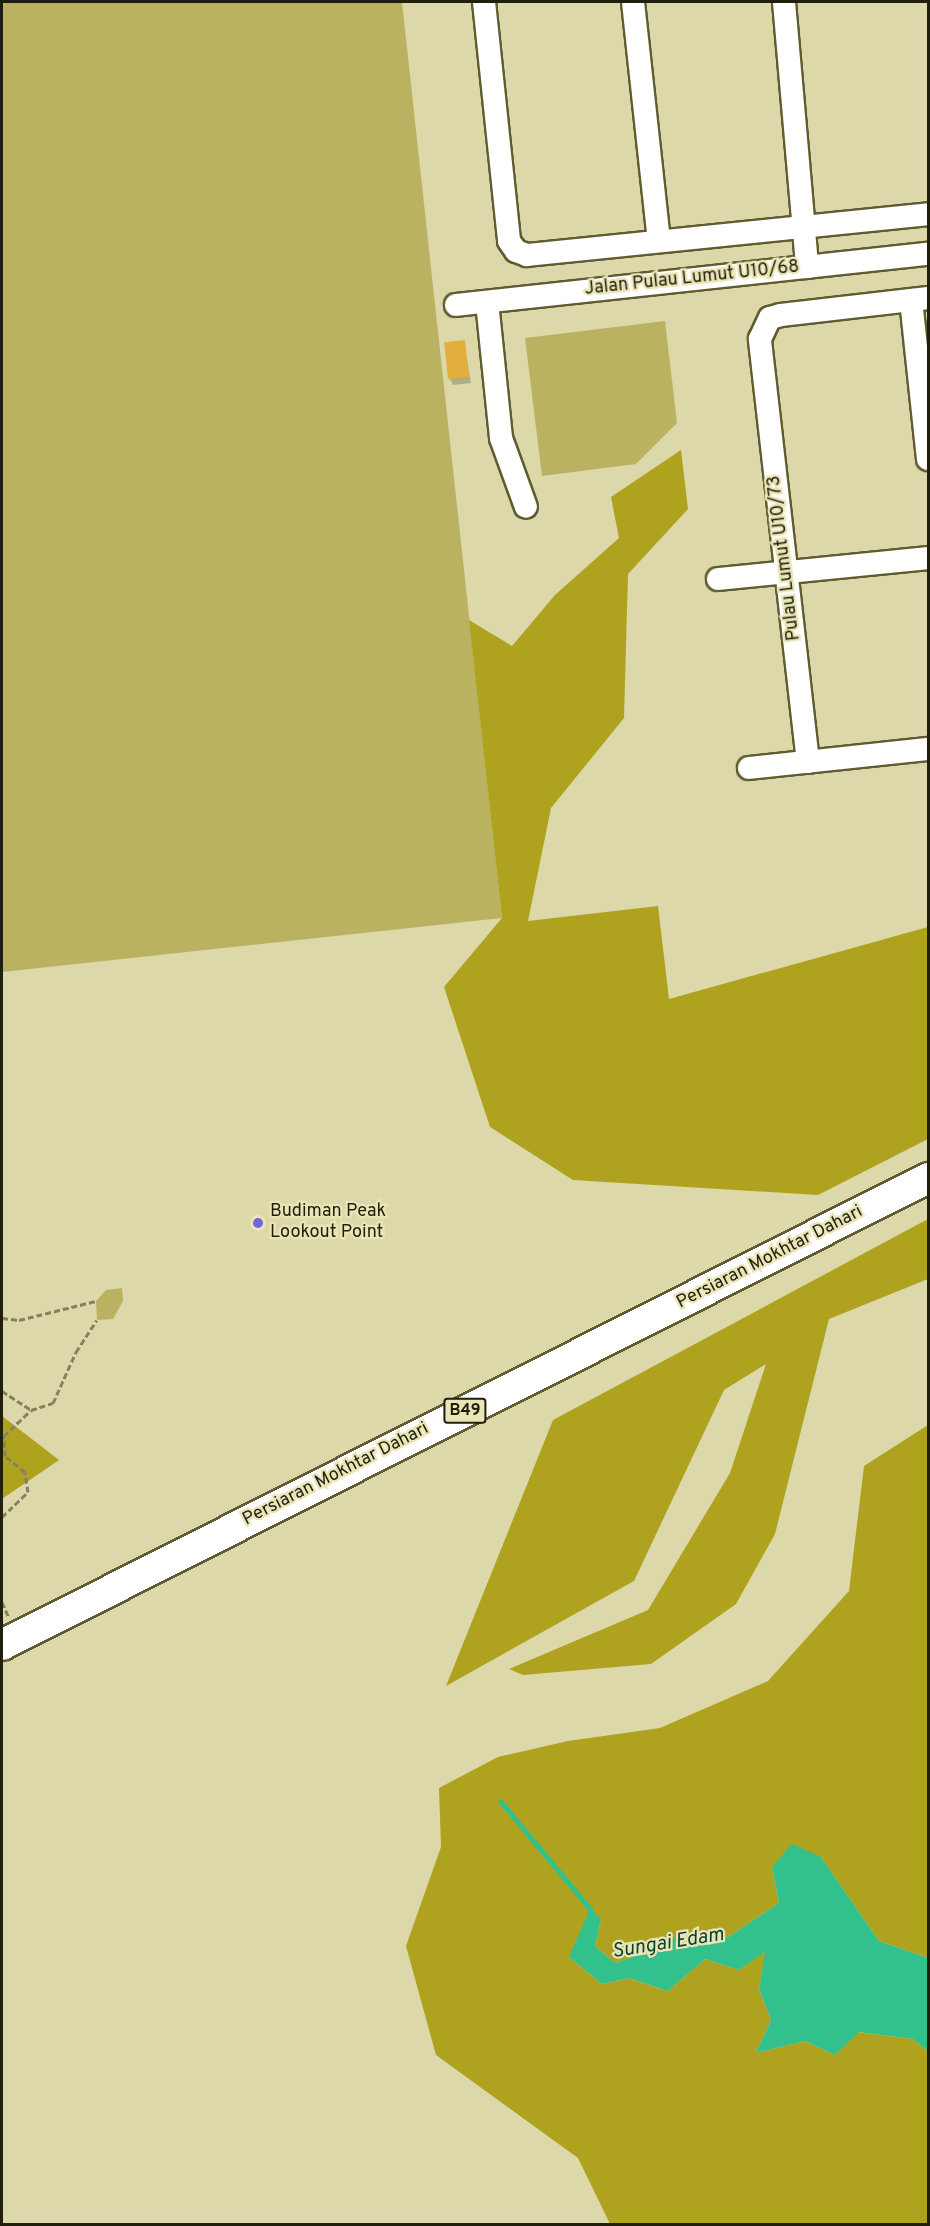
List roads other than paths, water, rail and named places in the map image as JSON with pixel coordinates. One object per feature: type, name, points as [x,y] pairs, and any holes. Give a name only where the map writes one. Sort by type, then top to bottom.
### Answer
[{"type":"main road","name":"Persiaran Mokhtar Dahari","points":[[2,1645],[928,1178]]},
{"type":"street","points":[[484,2],[509,242],[516,251],[527,255],[928,214]]},
{"type":"street","points":[[633,2],[659,241]]},
{"type":"street","points":[[784,2],[807,267]]},
{"type":"street","name":"Jalan Pulau Lumut U10/68","points":[[456,305],[928,254]]},
{"type":"street","points":[[920,299],[928,459]]},
{"type":"street","name":"Pulau Lumut U10/73","points":[[808,762],[760,339],[770,318],[920,299]]},
{"type":"street","points":[[487,302],[501,438],[526,507]]},
{"type":"street","points":[[717,579],[928,558]]},
{"type":"street","points":[[749,768],[928,749]]},
{"type":"water","points":[[792,1844],[821,1857],[879,1941],[928,1958],[928,2051],[913,2039],[859,2032],[835,2055],[805,2041],[756,2053],[771,2020],[759,1989],[765,1952],[739,1970],[705,1959],[668,1991],[629,1978],[602,1984],[569,1957],[590,1909],[601,1919],[595,1946],[615,1963],[649,1951],[662,1938],[727,1938],[779,1903],[772,1867]]},
{"type":"waterway","name":"Sungai Edam","points":[[501,1802],[590,1909],[589,1915]]},
{"type":"place","name":"Budiman Peak Lookout Point","points":[[258,1223]]}]
